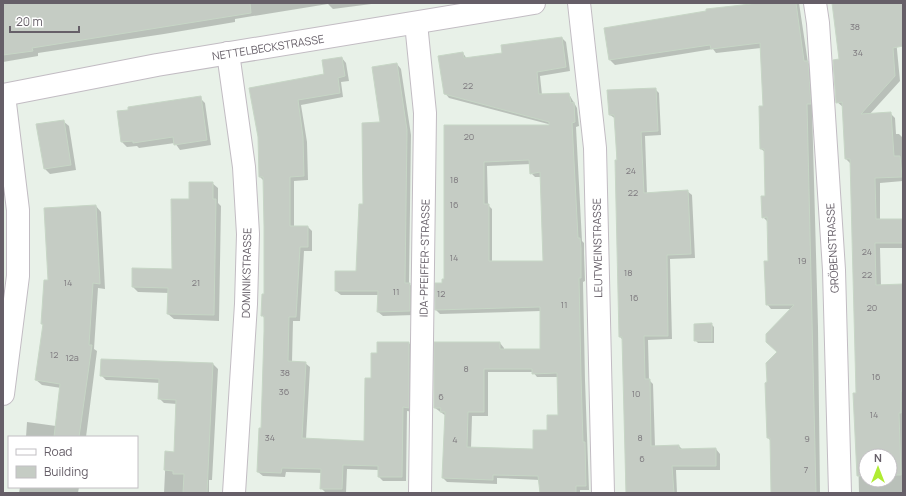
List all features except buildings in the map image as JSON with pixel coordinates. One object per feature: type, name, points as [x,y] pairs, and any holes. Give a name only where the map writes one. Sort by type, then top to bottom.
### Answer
[{"type":"street","name":"NETTELBECKSTRASSE","points":[[4,95],[228,53],[534,3]]},
{"type":"street","name":"LEUTWEINSTRASSE","points":[[579,3],[595,148],[603,493]]},
{"type":"street","name":"GRÖBENSTRASSE","points":[[815,3],[818,23],[834,270],[840,493]]},
{"type":"street","name":"IDA-PFEIFFER-STRASSE","points":[[416,23],[426,114],[420,493]]},
{"type":"street","name":"DOMINIKSTRASSE","points":[[228,53],[244,167],[248,234],[246,304],[234,493]]},
{"type":"street","points":[[3,394],[18,276],[18,210],[4,95]]}]
